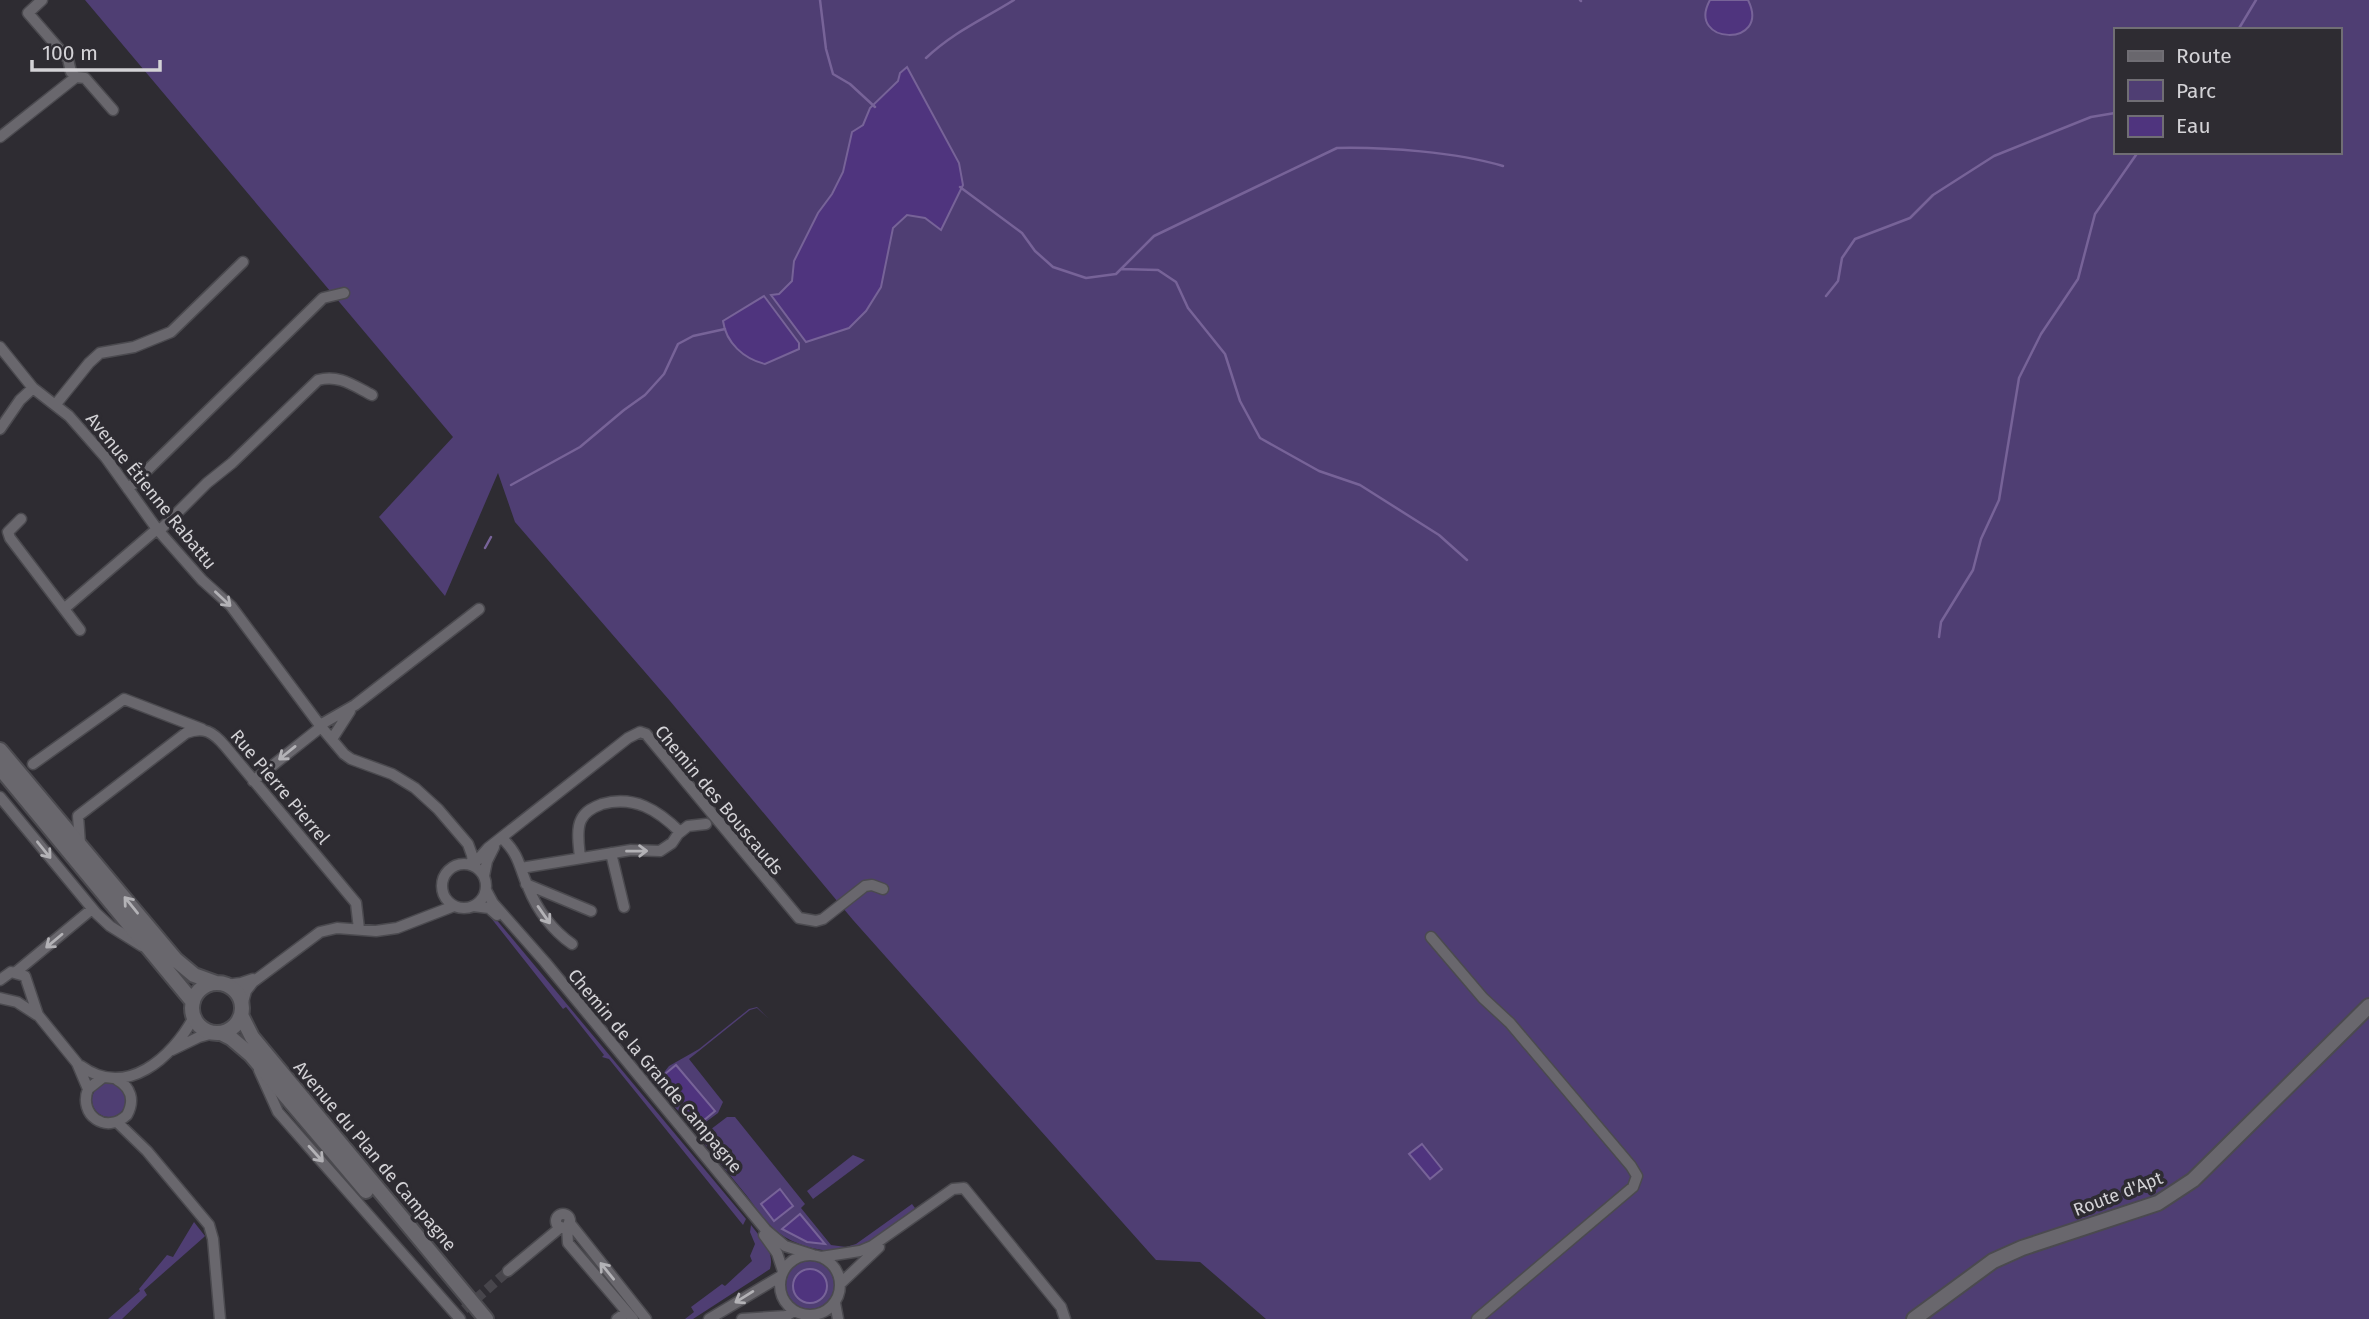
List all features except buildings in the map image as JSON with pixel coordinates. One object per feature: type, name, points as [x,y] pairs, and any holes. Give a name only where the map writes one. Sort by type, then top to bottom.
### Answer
[{"type":"main road","points":[[0,750],[176,960],[194,975],[220,984],[235,990],[242,1010],[236,1025],[217,1033],[202,1028],[194,1017],[193,1002],[199,991],[220,984]]},
{"type":"main road","points":[[0,768],[193,1002]]},
{"type":"main road","name":"Route d'Apt","points":[[1914,1319],[1982,1269],[2006,1255],[2158,1203],[2176,1193],[2193,1180],[2369,1006]]},
{"type":"main road","name":"Avenue du Plan de Campagne","points":[[242,1010],[252,1037],[486,1319]]},
{"type":"main road","name":"Avenue du Plan de Campagne","points":[[217,1033],[237,1042],[255,1060],[474,1319]]},
{"type":"street","points":[[42,0],[28,13],[68,59],[71,72],[76,78]]},
{"type":"street","points":[[0,137],[76,78],[85,78],[113,110]]},
{"type":"street","points":[[56,404],[100,353],[130,348],[171,332],[243,262]]},
{"type":"street","points":[[128,489],[323,298],[344,293]]},
{"type":"street","name":"Avenue Étienne Rabattu","points":[[0,347],[33,388],[69,415],[106,458],[158,530],[202,580],[231,606],[331,739],[351,759],[392,774],[410,784],[435,806],[465,841]]},
{"type":"street","points":[[65,608],[158,530],[318,380],[340,378],[372,395]]},
{"type":"street","points":[[0,429],[20,400],[33,388]]},
{"type":"street","points":[[21,519],[10,528],[10,538],[80,630]]},
{"type":"street","points":[[254,781],[321,727],[355,705],[479,609]]},
{"type":"street","points":[[33,764],[124,699],[203,730]]},
{"type":"street","points":[[331,739],[355,705]]},
{"type":"street","name":"Rue Pierre Pierrel","points":[[80,844],[78,816],[186,733],[203,730],[215,735],[356,903],[359,929]]},
{"type":"street","name":"Chemin des Bouscauds","points":[[473,865],[488,848],[628,738],[640,732],[646,734],[799,918],[816,921],[823,919],[865,886],[872,885],[883,889]]},
{"type":"street","points":[[0,797],[92,909],[110,926],[155,953]]},
{"type":"street","points":[[580,858],[580,822],[590,810],[605,803],[622,800],[639,802],[680,832]]},
{"type":"street","points":[[521,868],[637,849],[660,851],[690,826],[706,824]]},
{"type":"street","points":[[465,841],[484,846],[500,839],[516,853],[526,884],[547,919],[572,944]]},
{"type":"street","name":"Chemin des Bouscauds","points":[[484,876],[490,853],[500,839]]},
{"type":"street","points":[[419,919],[436,902],[442,888],[443,876],[456,865],[465,841]]},
{"type":"street","points":[[220,984],[245,982],[265,971],[315,934],[331,929],[385,931],[454,906],[472,906],[483,897],[486,890],[484,876],[473,865],[472,853],[465,841]]},
{"type":"street","points":[[611,853],[624,907]]},
{"type":"street","points":[[456,865],[473,865]]},
{"type":"street","points":[[526,884],[591,911]]},
{"type":"street","points":[[442,888],[446,899],[454,906]]},
{"type":"street","name":"Chemin de la Grande Campagne","points":[[486,890],[493,903],[545,962],[765,1230],[785,1246],[817,1256]]},
{"type":"street","name":"Chemin de la Grande Campagne","points":[[472,906],[491,909],[522,943],[762,1233],[777,1253],[782,1274]]},
{"type":"street","points":[[1,980],[16,972],[92,909]]},
{"type":"street","points":[[1431,937],[1483,998],[1510,1023],[1637,1176],[1633,1187],[1477,1319]]},
{"type":"street","points":[[242,1010],[246,991],[265,971]]},
{"type":"street","points":[[16,972],[21,973],[28,981],[38,1015],[77,1063],[88,1089],[85,1103],[93,1118],[104,1124],[117,1122],[127,1115],[131,1094],[144,1071]]},
{"type":"street","points":[[17,1002],[29,991]]},
{"type":"street","points":[[2,996],[38,1015]]},
{"type":"street","points":[[77,1063],[102,1078],[126,1078],[144,1071],[165,1054],[187,1030],[194,1017]]},
{"type":"street","points":[[165,1054],[199,1037],[217,1033]]},
{"type":"street","points":[[255,1060],[278,1112],[460,1319]]},
{"type":"street","points":[[88,1089],[102,1078]]},
{"type":"street","points":[[115,1079],[122,1082],[131,1094]]},
{"type":"street","points":[[127,1115],[139,1142]]},
{"type":"street","points":[[117,1122],[139,1142],[212,1231],[220,1319]]},
{"type":"street","points":[[709,1319],[782,1274],[795,1259],[860,1251],[872,1246],[953,1189],[964,1188],[1061,1307],[1065,1319]]},
{"type":"street","points":[[562,1226],[568,1242],[630,1315],[617,1319]]},
{"type":"street","points":[[508,1271],[562,1226]]},
{"type":"street","points":[[562,1226],[646,1319]]},
{"type":"street","points":[[840,1284],[900,1228]]},
{"type":"street","points":[[817,1256],[835,1268],[840,1284],[835,1303],[838,1319]]},
{"type":"street","points":[[782,1274],[780,1292],[794,1311],[812,1317],[835,1303]]},
{"type":"street","points":[[742,1319],[786,1316],[794,1311]]},
{"type":"green space","points":[[85,0],[2369,0],[2369,1319],[1266,1319],[1200,1262],[1156,1260],[853,920],[670,701],[515,522],[498,473],[445,596],[379,517],[453,437]]},
{"type":"green space","points":[[491,918],[495,918],[746,1219],[743,1225],[609,1059],[602,1057],[604,1055],[566,1007],[563,1009]]},
{"type":"green space","points":[[757,1007],[769,1019],[757,1008],[750,1010],[689,1059],[723,1102],[718,1113],[695,1130],[658,1088],[658,1080],[669,1066],[699,1049],[749,1009]]},
{"type":"green space","points":[[109,1083],[121,1088],[126,1100],[121,1112],[109,1117],[97,1112],[92,1100],[97,1088]]},
{"type":"green space","points":[[727,1117],[735,1117],[805,1204],[801,1208],[831,1245],[846,1247],[856,1244],[912,1204],[915,1208],[880,1235],[857,1248],[827,1251],[796,1243],[770,1225],[702,1141],[702,1136]]},
{"type":"green space","points":[[853,1155],[865,1160],[813,1199],[807,1191]]},
{"type":"green space","points":[[194,1222],[205,1236],[144,1290],[147,1295],[122,1319],[108,1319],[140,1291],[167,1255],[173,1257]]},
{"type":"green space","points":[[751,1225],[769,1251],[770,1269],[693,1319],[685,1319],[694,1312],[691,1307],[722,1284],[725,1286],[752,1261],[750,1256],[755,1244],[750,1232]]},
{"type":"green space","points":[[810,1261],[827,1268],[834,1285],[827,1302],[810,1309],[793,1302],[786,1285],[793,1268]]},
{"type":"water","points":[[1710,0],[1748,0],[1752,16],[1749,27],[1740,33],[1729,35],[1717,32],[1709,26],[1705,15]]},
{"type":"water","points":[[907,67],[959,163],[963,185],[941,230],[925,218],[907,215],[893,228],[881,287],[866,311],[849,328],[806,342],[771,295],[779,294],[792,281],[794,261],[818,213],[843,172],[852,132],[863,125],[870,108],[898,81],[900,73]]},
{"type":"water","points":[[764,296],[799,343],[799,349],[765,364],[737,349],[728,336],[723,321]]},
{"type":"water","points":[[676,1065],[715,1111],[698,1125],[664,1084],[665,1074]]},
{"type":"water","points":[[1422,1144],[1442,1169],[1430,1179],[1409,1154]]},
{"type":"water","points":[[780,1189],[793,1206],[774,1221],[761,1204]]},
{"type":"water","points":[[800,1214],[825,1244],[807,1242],[782,1229]]},
{"type":"water","points":[[810,1269],[822,1274],[827,1286],[822,1298],[810,1303],[798,1298],[793,1286],[798,1274]]},
{"type":"waterway","points":[[820,0],[826,49],[833,74],[850,84],[875,107]]},
{"type":"waterway","points":[[926,58],[958,33],[1014,0]]},
{"type":"waterway","points":[[2239,28],[2256,0]]},
{"type":"waterway","points":[[1826,296],[1838,281],[1842,258],[1855,239],[1910,218],[1933,195],[1994,156],[2091,117],[2114,113]]},
{"type":"waterway","points":[[960,187],[1022,233],[1035,251],[1053,267],[1086,278],[1116,274],[1154,236],[1337,148],[1421,151],[1503,166]]},
{"type":"waterway","points":[[1939,637],[1941,622],[1973,570],[1981,539],[1999,500],[2019,378],[2041,334],[2078,279],[2095,214],[2137,154]]},
{"type":"waterway","points":[[1121,269],[1158,270],[1176,282],[1188,308],[1225,354],[1240,401],[1260,438],[1319,471],[1360,485],[1439,535],[1467,560]]},
{"type":"waterway","points":[[511,485],[580,447],[645,395],[664,374],[678,344],[693,336],[725,329]]},
{"type":"waterway","points":[[485,548],[491,537]]},
{"type":"tunnel","points":[[453,1319],[508,1271]]}]
